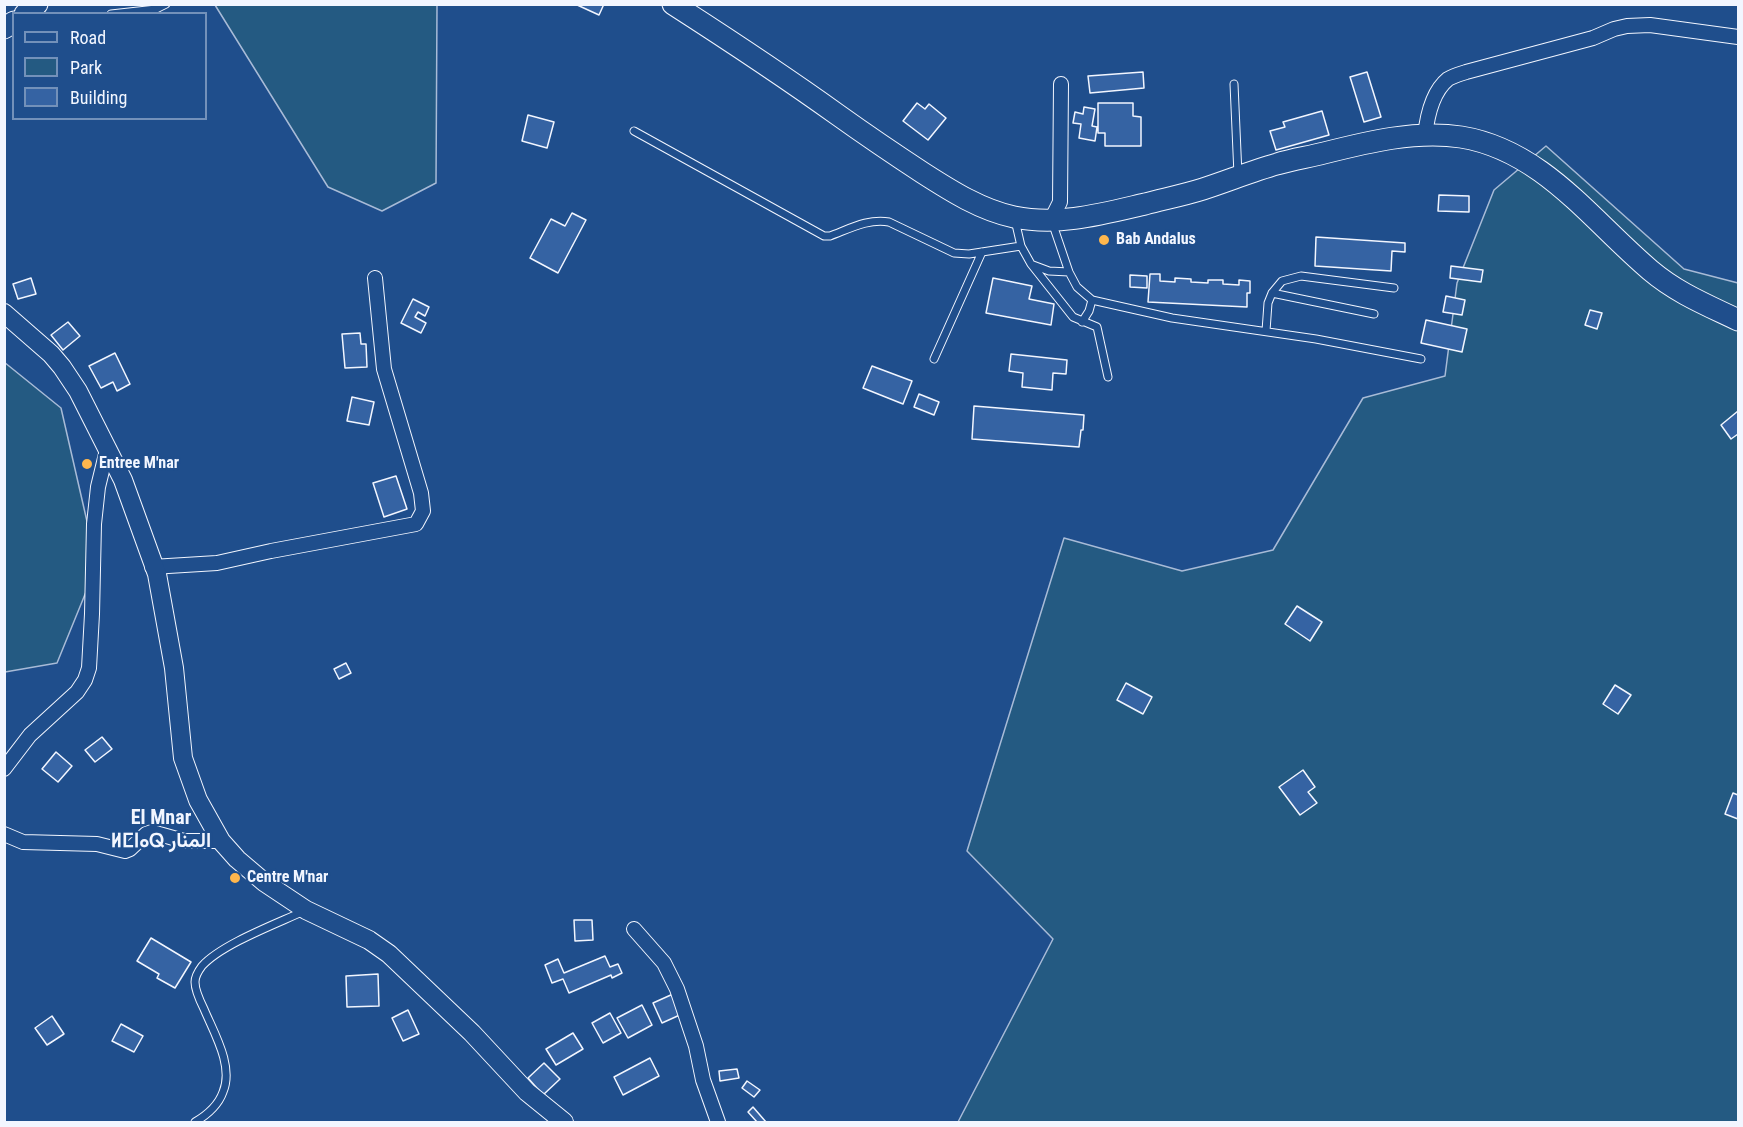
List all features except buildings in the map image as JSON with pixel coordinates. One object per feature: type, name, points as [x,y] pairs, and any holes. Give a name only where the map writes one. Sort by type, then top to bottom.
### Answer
[{"type":"main road","points":[[674,4],[953,192],[987,208],[1014,217],[1051,220],[1088,218],[1198,191],[1279,163],[1357,144],[1425,136],[1462,137],[1492,145],[1516,155],[1545,174],[1667,283],[1704,305],[1738,320]]},
{"type":"street","points":[[1425,136],[1427,119],[1439,90],[1448,79],[1466,72],[1593,38],[1628,26],[1650,25],[1738,37]]},
{"type":"street","points":[[1051,220],[1061,195],[1061,84]]},
{"type":"street","points":[[153,567],[217,563],[416,524],[423,511],[422,493],[384,369],[375,278]]},
{"type":"street","points":[[4,314],[51,354],[62,367],[78,391],[123,480],[157,574],[174,668],[183,758],[198,800],[221,841],[237,860],[264,882],[306,910],[369,940],[389,954],[472,1033],[528,1092],[564,1122]]},
{"type":"street","points":[[4,769],[30,735],[77,692],[89,668],[94,524],[98,487],[107,450]]},
{"type":"street","points":[[4,834],[23,842],[97,844],[125,850],[130,849],[146,834],[152,832],[184,841],[221,841]]},
{"type":"street","points":[[634,929],[664,963],[677,989],[696,1046],[703,1080],[718,1122]]},
{"type":"lane","points":[[129,12],[156,9],[166,4]]},
{"type":"lane","points":[[1234,84],[1238,177]]},
{"type":"lane","points":[[634,131],[824,236],[880,220],[889,222],[954,253],[969,254],[1021,246]]},
{"type":"lane","points":[[1014,217],[1021,246],[1031,264],[1073,317],[1097,327],[1108,377]]},
{"type":"lane","points":[[1051,220],[1069,272],[1077,287],[1092,300],[1172,318],[1316,339],[1421,359]]},
{"type":"lane","points":[[934,358],[982,252]]},
{"type":"lane","points":[[1031,264],[1049,271],[1069,272]]},
{"type":"lane","points":[[1266,331],[1268,303],[1272,293],[1282,281],[1301,276],[1394,288]]},
{"type":"lane","points":[[1272,293],[1374,314]]},
{"type":"lane","points":[[1082,322],[1089,311],[1092,300]]},
{"type":"lane","points":[[195,1122],[207,1115],[216,1105],[224,1092],[226,1077],[224,1061],[195,983],[197,974],[202,966],[219,951],[306,910]]},
{"type":"green space","points":[[215,5],[437,5],[436,183],[382,211],[328,187]]},
{"type":"green space","points":[[1546,146],[1684,269],[1738,283],[1738,1122],[958,1122],[1053,939],[967,851],[1064,538],[1182,571],[1273,550],[1363,398],[1445,376],[1457,283],[1494,190]]},
{"type":"green space","points":[[4,362],[61,408],[97,565],[57,663],[5,672]]},
{"type":"place","name":"Bab Andalus","points":[[1104,240]]},
{"type":"place","name":"Entree M'nar","points":[[87,464]]},
{"type":"place","name":"Centre M'nar","points":[[235,878]]},
{"type":"district","name":"El Mnar ⵍⵎⵏⴰⵕ المنار","points":[[161,830]]}]
